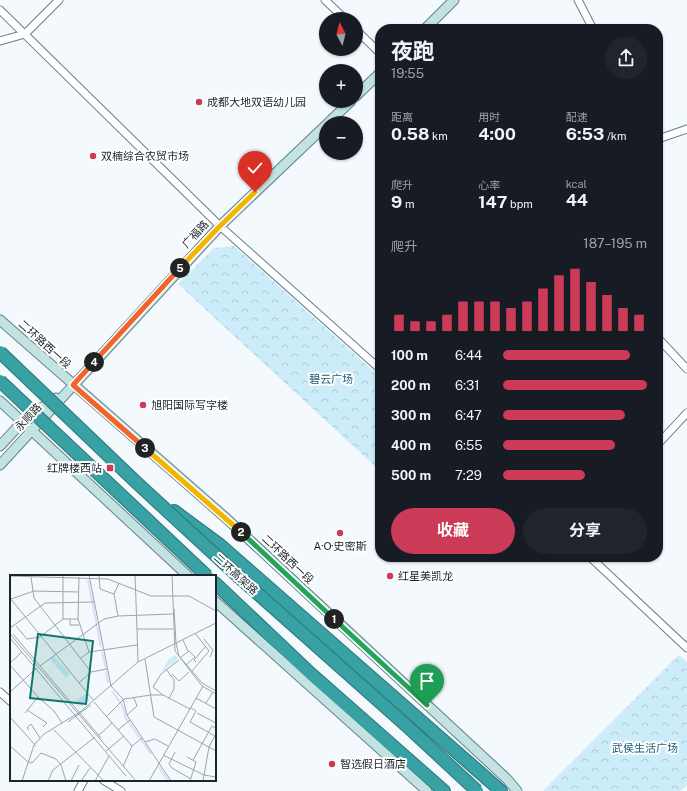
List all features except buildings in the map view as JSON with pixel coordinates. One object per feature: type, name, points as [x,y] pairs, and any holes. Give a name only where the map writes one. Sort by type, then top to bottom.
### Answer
[{"type":"highway","name":"二环高架路","points":[[0,352],[136,483],[239,577],[397,717],[477,791]]},
{"type":"highway","name":"二环高架路","points":[[0,381],[206,575]]},
{"type":"highway","points":[[136,483],[220,545],[376,680],[497,788]]},
{"type":"highway","name":"二环高架路","points":[[216,584],[310,672],[444,791]]},
{"type":"main road","points":[[430,24],[454,0]]},
{"type":"main road","points":[[363,89],[375,78]]},
{"type":"main road","name":"广福路","points":[[335,116],[344,108]]},
{"type":"main road","name":"广福路","points":[[73,385],[220,226],[319,132]]},
{"type":"main road","name":"二环路西一段","points":[[0,320],[227,519],[507,779],[517,791]]},
{"type":"main road","points":[[0,446],[23,422],[73,385]]},
{"type":"main road","name":"永顺路","points":[[0,465],[73,385]]},
{"type":"main road","points":[[0,400],[187,575]]},
{"type":"main road","points":[[216,602],[427,791]]},
{"type":"street","points":[[0,42],[24,34],[59,0]]},
{"type":"street","points":[[325,0],[338,12]]},
{"type":"street","points":[[578,0],[590,24]]},
{"type":"street","points":[[0,10],[220,226],[375,365]]},
{"type":"street","points":[[363,37],[375,48]]},
{"type":"street","points":[[663,137],[687,129]]},
{"type":"street","points":[[663,343],[687,369]]},
{"type":"street","points":[[663,439],[687,413]]},
{"type":"street","points":[[595,562],[687,648]]},
{"type":"street","points":[[0,692],[10,701]]},
{"type":"street","points":[[78,791],[83,781]]},
{"type":"street","points":[[105,781],[121,791]]},
{"type":"green space","name":"碧云广场","points":[[234,246],[375,373],[375,466],[178,284],[214,248]]},
{"type":"green space","name":"武侯生活广场","points":[[679,655],[687,662],[687,785],[680,791],[543,791]]},
{"type":"place","name":"成都大地双语幼儿园","points":[[199,102]]},
{"type":"place","name":"双楠综合农贸市场","points":[[93,156]]},
{"type":"place","name":"旭阳国际写字楼","points":[[143,405]]},
{"type":"place","name":"红牌楼西站","points":[[110,468]]},
{"type":"place","name":"A·O·史密斯","points":[[340,533]]},
{"type":"place","name":"红星美凯龙","points":[[390,576]]},
{"type":"place","name":"智选假日酒店","points":[[332,764]]},
{"type":"route","points":[[255,192],[220,226],[73,385],[227,519],[427,705]]}]
